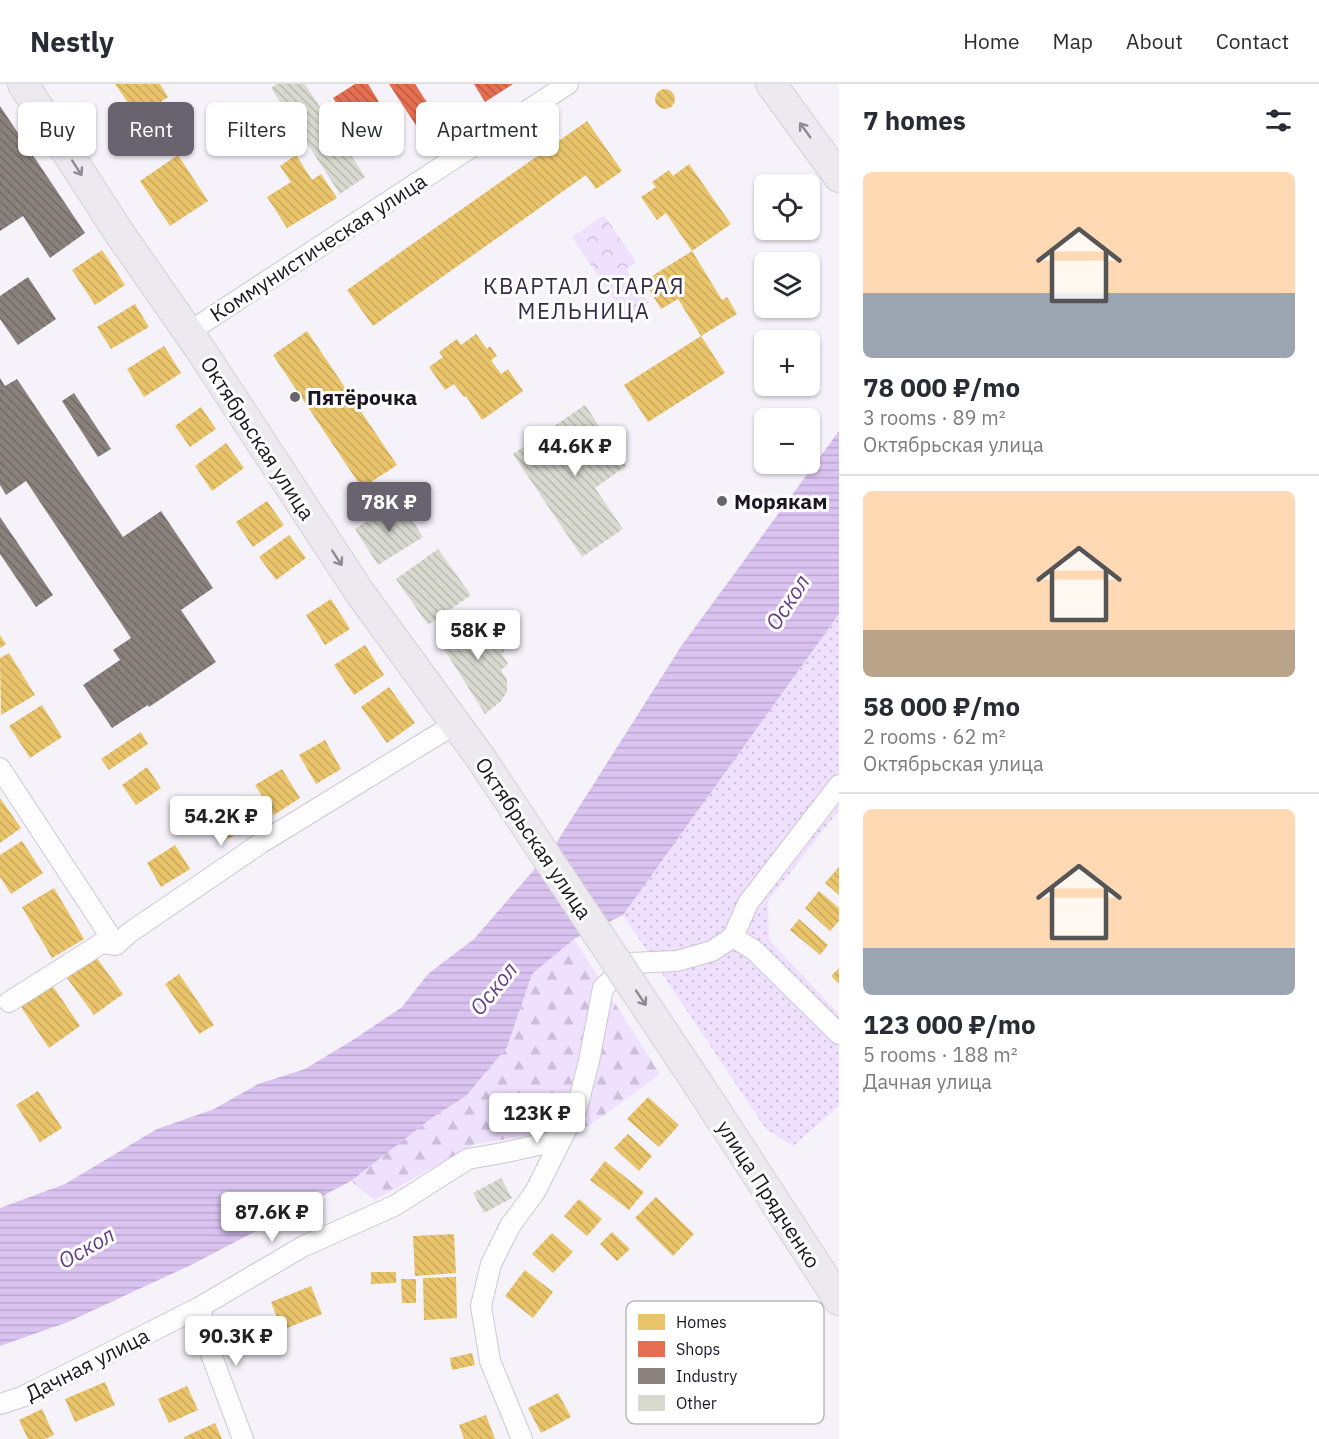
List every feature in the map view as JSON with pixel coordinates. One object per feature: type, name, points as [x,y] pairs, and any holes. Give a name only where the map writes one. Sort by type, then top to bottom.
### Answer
[{"type":"main road","name":"Октябрьская улица","points":[[23,84],[118,231],[189,332],[360,593],[480,757],[700,1087]]},
{"type":"main road","points":[[771,84],[839,177]]},
{"type":"main road","name":"улица Прядченко","points":[[700,1087],[839,1300]]},
{"type":"street","name":"Коммунистическая улица","points":[[189,332],[568,84]]},
{"type":"street","points":[[116,945],[129,933],[261,843],[455,724]]},
{"type":"street","points":[[0,768],[116,945]]},
{"type":"street","points":[[522,1439],[490,1361],[481,1306],[491,1264],[510,1226],[535,1192],[579,1098],[590,1061],[603,988],[629,963],[677,961],[712,951],[733,937],[748,903],[839,785]]},
{"type":"street","points":[[733,937],[754,950],[839,1034]]},
{"type":"street","points":[[9,1002],[102,943],[116,945]]},
{"type":"street","name":"Дачная улица","points":[[0,1404],[22,1397],[200,1307],[302,1247],[394,1206],[468,1159],[560,1140]]},
{"type":"street","points":[[200,1307],[211,1354],[243,1439]]},
{"type":"green space","points":[[604,215],[636,262],[626,269],[649,303],[626,318],[572,237]]},
{"type":"green space","points":[[839,614],[839,810],[768,901],[769,940],[839,1014],[839,1106],[793,1146],[766,1129],[623,915]]},
{"type":"green space","points":[[574,939],[660,1074],[589,1126],[475,1144],[375,1200],[351,1181],[433,1117],[466,1096],[507,1047],[532,974]]},
{"type":"water","name":"Оскол","points":[[839,431],[839,614],[623,915],[574,939],[532,974],[507,1047],[466,1096],[433,1117],[351,1181],[193,1264],[68,1322],[0,1346],[0,1208],[65,1184],[157,1129],[214,1109],[258,1084],[305,1069],[402,1007],[428,974],[474,939],[553,848],[682,645],[807,474],[820,474],[820,457]]},
{"type":"building: Homes","points":[[115,84],[160,84],[168,97],[160,102],[128,102]]},
{"type":"building: Homes","points":[[665,89],[672,92],[675,99],[672,106],[665,109],[658,106],[655,99],[658,92]]},
{"type":"building: Homes","points":[[587,121],[622,171],[596,189],[586,175],[373,326],[347,290],[537,156],[559,156],[559,141]]},
{"type":"building: Homes","points":[[179,156],[208,201],[170,226],[140,181]]},
{"type":"building: Homes","points":[[297,156],[312,180],[321,174],[337,198],[287,228],[267,197],[291,182],[280,166]]},
{"type":"building: Homes","points":[[689,164],[731,224],[692,251],[666,213],[657,220],[641,197],[656,187],[652,182],[669,170],[673,176]]},
{"type":"building: Homes","points":[[102,250],[125,285],[95,305],[72,270]]},
{"type":"building: Homes","points":[[692,251],[722,300],[727,297],[737,314],[701,336],[678,299],[661,309],[644,281]]},
{"type":"building: Homes","points":[[135,304],[149,327],[111,349],[97,327]]},
{"type":"building: Homes","points":[[307,331],[397,465],[362,488],[273,355]]},
{"type":"building: Homes","points":[[476,334],[487,349],[490,346],[497,356],[491,360],[501,374],[508,369],[523,391],[482,420],[466,396],[464,397],[454,384],[445,390],[429,367],[443,357],[439,352],[457,339],[461,345]]},
{"type":"building: Homes","points":[[701,336],[725,373],[648,422],[624,385]]},
{"type":"building: Homes","points":[[164,346],[181,373],[144,397],[127,369]]},
{"type":"building: Homes","points":[[201,407],[216,429],[190,447],[175,426]]},
{"type":"building: Homes","points":[[226,443],[244,468],[212,491],[195,466]]},
{"type":"building: Homes","points":[[267,501],[284,525],[253,547],[236,522]]},
{"type":"building: Homes","points":[[289,535],[306,558],[276,580],[259,557]]},
{"type":"building: Homes","points":[[331,599],[350,629],[325,645],[306,615]]},
{"type":"building: Homes","points":[[0,635],[6,644],[0,648]]},
{"type":"building: Homes","points":[[365,645],[384,675],[354,695],[334,665]]},
{"type":"building: Homes","points":[[9,653],[35,695],[1,715],[0,658]]},
{"type":"building: Homes","points":[[389,687],[415,723],[387,743],[361,707]]},
{"type":"building: Homes","points":[[42,705],[62,737],[30,758],[9,726]]},
{"type":"building: Homes","points":[[141,732],[148,744],[109,770],[101,759]]},
{"type":"building: Homes","points":[[325,740],[341,769],[316,784],[299,755]]},
{"type":"building: Homes","points":[[147,767],[161,788],[136,805],[122,785]]},
{"type":"building: Homes","points":[[282,769],[300,798],[274,815],[255,785]]},
{"type":"building: Homes","points":[[0,798],[21,828],[0,843]]},
{"type":"building: Homes","points":[[242,798],[257,822],[228,839],[214,815]]},
{"type":"building: Homes","points":[[22,841],[43,873],[11,894],[0,877],[0,855]]},
{"type":"building: Homes","points":[[175,845],[190,869],[161,887],[147,863]]},
{"type":"building: Homes","points":[[839,867],[839,895],[825,883]]},
{"type":"building: Homes","points":[[54,888],[84,939],[52,958],[22,907]]},
{"type":"building: Homes","points":[[819,891],[839,908],[839,921],[830,931],[805,908]]},
{"type":"building: Homes","points":[[799,919],[828,945],[820,955],[790,930]]},
{"type":"building: Homes","points":[[96,957],[123,994],[94,1015],[67,978]]},
{"type":"building: Homes","points":[[839,968],[839,984],[831,976]]},
{"type":"building: Homes","points":[[179,974],[214,1025],[199,1034],[165,984]]},
{"type":"building: Homes","points":[[52,985],[80,1026],[49,1048],[21,1007]]},
{"type":"building: Homes","points":[[38,1091],[62,1128],[40,1142],[16,1105]]},
{"type":"building: Homes","points":[[648,1097],[679,1125],[659,1147],[627,1119]]},
{"type":"building: Homes","points":[[628,1134],[652,1156],[639,1171],[614,1148]]},
{"type":"building: Homes","points":[[605,1161],[644,1192],[629,1210],[590,1180]]},
{"type":"building: Homes","points":[[656,1197],[694,1234],[673,1256],[635,1218]]},
{"type":"building: Homes","points":[[579,1199],[602,1219],[587,1236],[564,1216]]},
{"type":"building: Homes","points":[[612,1232],[630,1249],[617,1261],[600,1244]]},
{"type":"building: Homes","points":[[552,1233],[573,1252],[553,1273],[532,1254]]},
{"type":"building: Homes","points":[[454,1234],[456,1273],[415,1276],[413,1236]]},
{"type":"building: Homes","points":[[525,1270],[553,1292],[533,1318],[505,1296]]},
{"type":"building: Homes","points":[[371,1272],[396,1272],[396,1283],[371,1284]]},
{"type":"building: Homes","points":[[456,1277],[457,1318],[424,1320],[423,1278]]},
{"type":"building: Homes","points":[[401,1279],[416,1279],[416,1303],[402,1303]]},
{"type":"building: Homes","points":[[311,1286],[322,1314],[282,1330],[271,1302]]},
{"type":"building: Homes","points":[[472,1353],[475,1365],[452,1370],[450,1358]]},
{"type":"building: Homes","points":[[105,1382],[115,1405],[75,1422],[65,1399]]},
{"type":"building: Homes","points":[[187,1386],[198,1410],[169,1423],[158,1399]]},
{"type":"building: Homes","points":[[558,1393],[571,1417],[541,1433],[528,1408]]},
{"type":"building: Homes","points":[[42,1409],[54,1435],[45,1439],[28,1439],[19,1420]]},
{"type":"building: Homes","points":[[486,1415],[495,1439],[464,1439],[459,1425]]},
{"type":"building: Homes","points":[[215,1423],[222,1439],[185,1439],[184,1437]]},
{"type":"building: Shops","points":[[355,84],[368,84],[379,102],[336,102],[333,98]]},
{"type":"building: Shops","points":[[389,84],[415,84],[427,102],[416,102],[416,125],[404,107],[404,102],[401,102]]},
{"type":"building: Shops","points":[[474,84],[513,84],[485,102]]},
{"type":"building: Industry","points":[[0,106],[18,133],[18,156],[33,156],[85,233],[50,258],[23,216],[0,231]]},
{"type":"building: Industry","points":[[28,277],[56,319],[18,345],[0,319],[0,296]]},
{"type":"building: Industry","points":[[0,378],[5,386],[17,379],[123,537],[161,511],[213,588],[181,610],[216,662],[149,707],[148,705],[112,728],[83,685],[120,660],[113,650],[131,638],[26,481],[6,495],[0,485]]},
{"type":"building: Industry","points":[[74,393],[111,449],[98,457],[62,401]]},
{"type":"building: Industry","points":[[0,517],[53,595],[36,607],[0,554]]},
{"type":"building: Other","points":[[277,84],[305,84],[319,106],[319,156],[351,156],[365,177],[340,194],[307,143],[307,102],[280,102],[271,88]]},
{"type":"building: Other","points":[[585,405],[626,466],[595,488],[623,529],[582,557],[513,454]]},
{"type":"building: Other","points":[[399,500],[423,537],[378,565],[355,529]]},
{"type":"building: Other","points":[[438,549],[471,595],[428,625],[396,579]]},
{"type":"building: Other","points":[[477,614],[505,650],[502,654],[508,664],[501,670],[507,680],[507,692],[501,701],[485,714],[439,641]]},
{"type":"building: Other","points":[[501,1178],[512,1198],[484,1213],[473,1193]]},
{"type":"place","name":"Пятёрочка","points":[[295,397]]},
{"type":"place","name":"Морякам","points":[[722,501]]},
{"type":"district","name":"КВАРТАЛ СТАРАЯ МЕЛЬНИЦА","points":[[584,298]]}]
